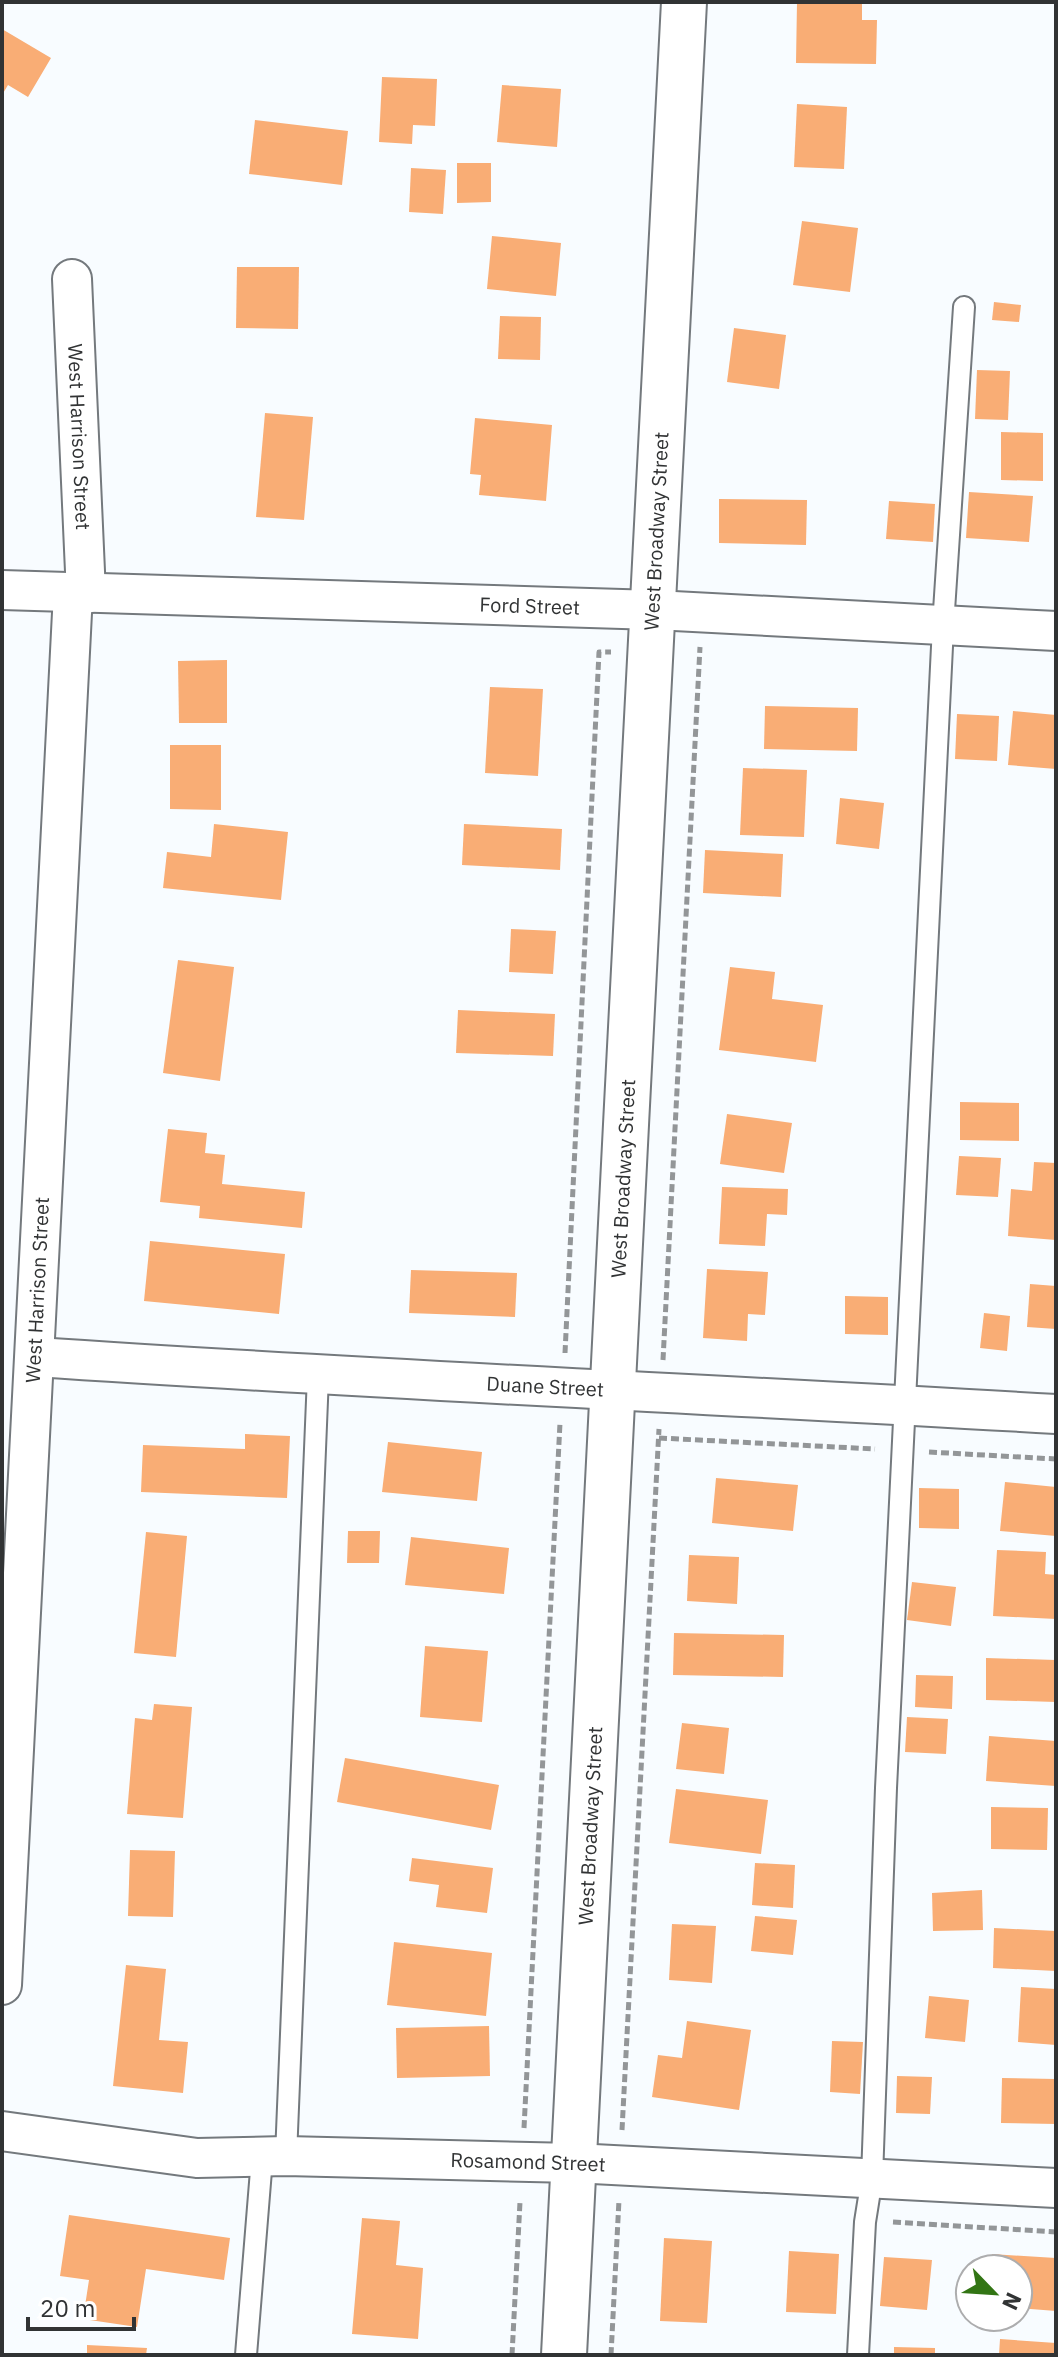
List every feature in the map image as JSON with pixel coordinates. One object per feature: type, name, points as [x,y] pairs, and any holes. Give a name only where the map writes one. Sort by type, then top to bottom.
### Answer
[{"type":"street","name":"West Broadway Street","points":[[564,2355],[610,1388],[655,610],[684,2]]},
{"type":"street","name":"West Harrison Street","points":[[2,1985],[79,594],[72,279]]},
{"type":"street","name":"Ford Street","points":[[2,590],[655,610],[1056,631]]},
{"type":"street","name":"Duane Street","points":[[36,1357],[318,1376],[610,1388],[1056,1414]]},
{"type":"street","name":"Rosamond Street","points":[[2,2131],[197,2158],[574,2163],[1056,2188]]},
{"type":"lane","points":[[858,2355],[865,2222],[872,2178],[943,626],[964,307]]},
{"type":"lane","points":[[246,2355],[274,2157],[318,1376]]},
{"type":"path","points":[[611,2355],[700,646],[709,643]]},
{"type":"path","points":[[659,1438],[1056,1459]]},
{"type":"path","points":[[512,2355],[520,2202]]},
{"type":"path","points":[[887,2222],[1056,2232]]},
{"type":"building","points":[[797,2],[862,2],[862,20],[877,20],[876,64],[796,63]]},
{"type":"building","points":[[2,29],[51,58],[28,97],[8,85],[2,95]]},
{"type":"building","points":[[382,77],[437,79],[435,126],[413,125],[412,144],[379,142]]},
{"type":"building","points":[[502,85],[561,89],[557,147],[497,142]]},
{"type":"building","points":[[797,104],[847,107],[844,169],[794,167]]},
{"type":"building","points":[[255,120],[348,131],[342,185],[249,174]]},
{"type":"building","points":[[457,163],[491,163],[491,202],[457,203]]},
{"type":"building","points":[[411,168],[446,170],[443,214],[409,212]]},
{"type":"building","points":[[802,221],[858,228],[850,292],[793,285]]},
{"type":"building","points":[[492,236],[561,243],[556,296],[487,289]]},
{"type":"building","points":[[237,267],[299,267],[298,329],[236,328]]},
{"type":"building","points":[[994,302],[1021,305],[1019,322],[992,320]]},
{"type":"building","points":[[500,316],[541,317],[540,360],[498,359]]},
{"type":"building","points":[[734,328],[786,335],[779,389],[727,382]]},
{"type":"building","points":[[977,370],[1010,371],[1008,420],[975,419]]},
{"type":"building","points":[[265,413],[313,417],[304,520],[256,517]]},
{"type":"building","points":[[475,418],[552,425],[546,501],[479,495],[481,475],[470,474]]},
{"type":"building","points":[[1001,432],[1043,433],[1043,481],[1001,480]]},
{"type":"building","points":[[969,492],[1033,496],[1029,542],[966,538]]},
{"type":"building","points":[[719,499],[807,500],[806,545],[719,543]]},
{"type":"building","points":[[889,501],[935,504],[933,542],[886,539]]},
{"type":"building","points":[[227,660],[227,723],[179,723],[178,661]]},
{"type":"building","points":[[490,687],[543,689],[538,776],[485,773]]},
{"type":"building","points":[[765,706],[858,708],[857,751],[764,749]]},
{"type":"building","points":[[1013,711],[1056,715],[1056,769],[1008,765]]},
{"type":"building","points":[[957,714],[999,716],[997,761],[955,759]]},
{"type":"building","points":[[170,745],[221,745],[221,810],[170,809]]},
{"type":"building","points":[[743,768],[807,770],[804,837],[740,835]]},
{"type":"building","points":[[840,798],[884,803],[879,849],[836,844]]},
{"type":"building","points":[[214,824],[288,832],[281,900],[163,888],[167,852],[211,857]]},
{"type":"building","points":[[464,824],[562,829],[560,870],[462,865]]},
{"type":"building","points":[[705,850],[783,854],[781,897],[703,893]]},
{"type":"building","points":[[511,929],[556,931],[553,974],[509,972]]},
{"type":"building","points":[[178,960],[234,967],[220,1081],[163,1073]]},
{"type":"building","points":[[730,967],[775,972],[772,999],[823,1005],[816,1062],[719,1050]]},
{"type":"building","points":[[458,1010],[555,1014],[553,1056],[456,1053]]},
{"type":"building","points":[[960,1102],[1019,1103],[1019,1141],[960,1140]]},
{"type":"building","points":[[727,1114],[792,1123],[784,1173],[720,1164]]},
{"type":"building","points":[[168,1129],[207,1133],[205,1153],[225,1155],[222,1184],[305,1192],[302,1228],[199,1218],[200,1206],[160,1202]]},
{"type":"building","points":[[959,1156],[1001,1158],[998,1197],[956,1195]]},
{"type":"building","points":[[1034,1162],[1056,1163],[1056,1240],[1008,1236],[1011,1189],[1032,1191]]},
{"type":"building","points":[[722,1187],[788,1189],[787,1215],[767,1214],[765,1246],[719,1244]]},
{"type":"building","points":[[150,1241],[285,1254],[279,1314],[144,1301]]},
{"type":"building","points":[[707,1269],[768,1272],[765,1315],[748,1314],[747,1341],[703,1338]]},
{"type":"building","points":[[411,1270],[517,1273],[515,1317],[409,1313]]},
{"type":"building","points":[[1030,1284],[1056,1286],[1056,1329],[1027,1327]]},
{"type":"building","points":[[845,1296],[888,1297],[888,1335],[845,1334]]},
{"type":"building","points":[[984,1313],[1010,1316],[1007,1351],[980,1348]]},
{"type":"building","points":[[245,1434],[290,1436],[287,1498],[141,1492],[143,1445],[245,1449]]},
{"type":"building","points":[[388,1442],[482,1452],[477,1501],[382,1492]]},
{"type":"building","points":[[716,1478],[798,1485],[793,1531],[712,1523]]},
{"type":"building","points":[[1005,1482],[1056,1487],[1056,1536],[1000,1531]]},
{"type":"building","points":[[919,1488],[959,1489],[959,1529],[919,1528]]},
{"type":"building","points":[[348,1531],[380,1531],[379,1563],[347,1563]]},
{"type":"building","points":[[146,1532],[187,1536],[176,1657],[134,1653]]},
{"type":"building","points":[[411,1537],[509,1548],[504,1594],[405,1585]]},
{"type":"building","points":[[997,1550],[1046,1552],[1045,1574],[1056,1575],[1056,1619],[993,1616]]},
{"type":"building","points":[[689,1555],[739,1557],[737,1604],[687,1601]]},
{"type":"building","points":[[912,1582],[956,1587],[951,1626],[907,1620]]},
{"type":"building","points":[[674,1633],[784,1635],[783,1677],[673,1675]]},
{"type":"building","points":[[425,1646],[488,1651],[482,1722],[420,1717]]},
{"type":"building","points":[[986,1658],[1056,1660],[1056,1702],[986,1700]]},
{"type":"building","points":[[916,1675],[953,1676],[952,1709],[915,1707]]},
{"type":"building","points":[[154,1704],[192,1707],[183,1818],[127,1814],[135,1718],[152,1720]]},
{"type":"building","points":[[907,1717],[948,1719],[946,1754],[905,1752]]},
{"type":"building","points":[[682,1723],[729,1728],[724,1774],[676,1769]]},
{"type":"building","points":[[989,1736],[1056,1741],[1056,1786],[986,1781]]},
{"type":"building","points":[[345,1758],[499,1785],[491,1830],[337,1802]]},
{"type":"building","points":[[676,1789],[768,1800],[761,1854],[669,1843]]},
{"type":"building","points":[[991,1807],[1048,1808],[1047,1850],[991,1849]]},
{"type":"building","points":[[130,1850],[175,1851],[173,1917],[128,1916]]},
{"type":"building","points":[[412,1858],[493,1868],[487,1913],[436,1907],[439,1885],[409,1881]]},
{"type":"building","points":[[755,1863],[795,1865],[793,1908],[752,1905]]},
{"type":"building","points":[[982,1890],[983,1930],[933,1931],[932,1893]]},
{"type":"building","points":[[755,1916],[797,1920],[793,1955],[751,1951]]},
{"type":"building","points":[[672,1924],[716,1926],[712,1983],[669,1980]]},
{"type":"building","points":[[994,1928],[1056,1931],[1056,1971],[993,1968]]},
{"type":"building","points":[[394,1942],[492,1953],[486,2016],[387,2005]]},
{"type":"building","points":[[126,1965],[166,1969],[159,2040],[188,2042],[183,2093],[113,2086]]},
{"type":"building","points":[[1021,1987],[1056,1989],[1056,2045],[1018,2042]]},
{"type":"building","points":[[929,1996],[969,2000],[965,2042],[925,2038]]},
{"type":"building","points":[[687,2021],[751,2030],[739,2110],[652,2097],[658,2055],[682,2058]]},
{"type":"building","points":[[489,2026],[490,2076],[397,2078],[396,2028]]},
{"type":"building","points":[[832,2041],[863,2042],[860,2094],[830,2092]]},
{"type":"building","points":[[897,2076],[932,2077],[930,2114],[896,2113]]},
{"type":"building","points":[[1002,2078],[1056,2079],[1056,2124],[1001,2123]]},
{"type":"building","points":[[69,2215],[230,2238],[224,2280],[146,2269],[137,2327],[83,2319],[89,2280],[60,2276]]},
{"type":"building","points":[[362,2218],[400,2221],[396,2265],[423,2268],[418,2339],[352,2334]]},
{"type":"building","points":[[664,2238],[712,2241],[707,2323],[660,2321]]},
{"type":"building","points":[[789,2251],[839,2254],[836,2314],[786,2312]]},
{"type":"building","points":[[884,2257],[932,2260],[927,2310],[880,2306]]},
{"type":"building","points":[[1034,2257],[1056,2258],[1056,2311],[1034,2309]]},
{"type":"building","points":[[1000,2339],[1056,2343],[1056,2355],[999,2355]]},
{"type":"building","points":[[87,2345],[147,2348],[146,2355],[87,2355]]},
{"type":"building","points":[[894,2347],[935,2348],[935,2355],[894,2355]]}]
